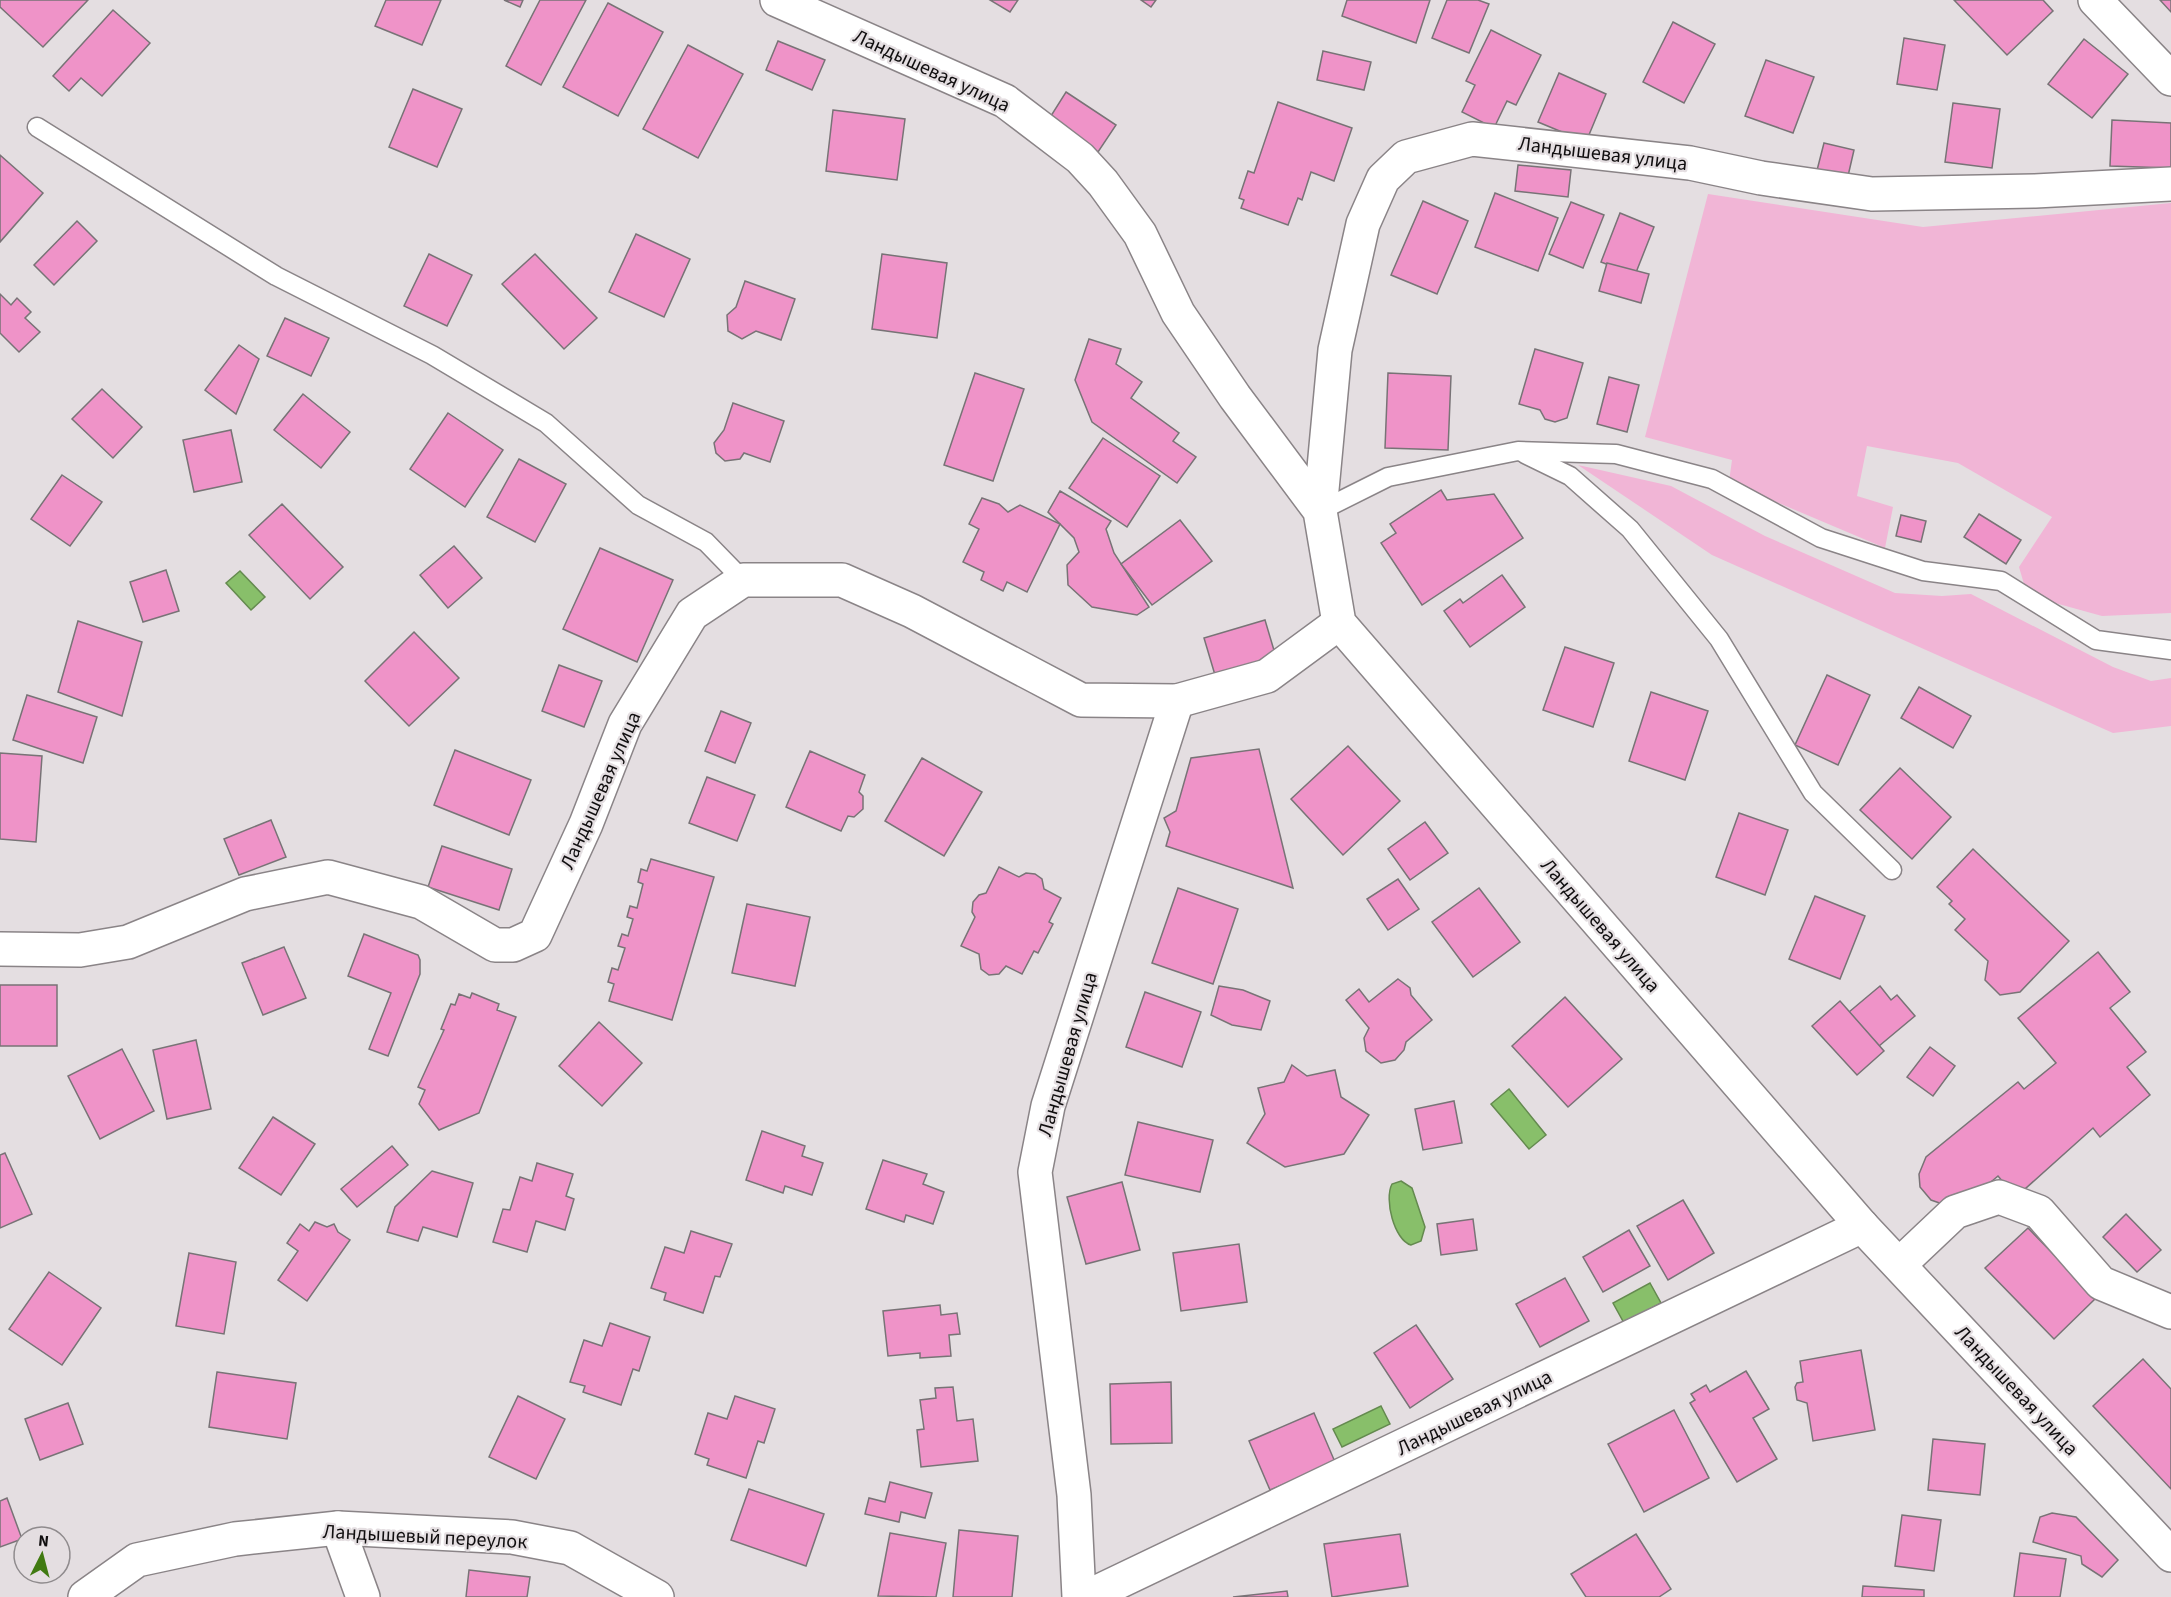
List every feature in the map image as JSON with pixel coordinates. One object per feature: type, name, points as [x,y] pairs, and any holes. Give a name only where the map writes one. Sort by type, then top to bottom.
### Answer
[{"type":"street","name":"Ландышевая улица","points":[[777,0],[1005,100],[1080,158],[1103,183],[1140,234],[1178,313],[1235,397],[1320,511]]},
{"type":"street","points":[[2094,0],[2171,80]]},
{"type":"street","name":"Ландышевая улица","points":[[2171,184],[2034,191],[1872,194],[1761,178],[1690,163],[1472,139],[1406,157],[1383,179],[1363,224],[1335,350],[1320,511],[1339,623],[1862,1226],[2171,1555]]},
{"type":"street","name":"Ландышевая улица","points":[[0,949],[80,950],[128,942],[245,894],[328,877],[421,902],[495,945],[513,945],[535,935],[586,824],[625,724],[692,614],[743,580]]},
{"type":"street","points":[[743,580],[842,580],[912,611],[1081,700],[1177,701],[1267,675],[1339,623]]},
{"type":"street","name":"Ландышевая улица","points":[[1079,1597],[1074,1495],[1035,1172],[1048,1106],[1177,701]]},
{"type":"street","points":[[1900,1264],[1955,1212],[1999,1197],[2039,1212],[2101,1283],[2171,1312]]},
{"type":"street","name":"Ландышевая улица","points":[[1087,1597],[1862,1226]]},
{"type":"street","points":[[338,1528],[363,1597]]},
{"type":"street","name":"Ландышевый переулок","points":[[86,1597],[137,1560],[235,1539],[338,1528],[512,1537],[570,1548],[657,1597]]},
{"type":"lane","points":[[37,127],[276,276],[432,355],[546,423],[638,505],[706,542],[743,580]]},
{"type":"lane","points":[[1320,511],[1388,477],[1518,451],[1616,454],[1712,479],[1821,538],[1923,572],[2001,581],[2096,640],[2171,650]]},
{"type":"lane","points":[[1518,451],[1570,476],[1630,529],[1719,639],[1813,793],[1892,870]]},
{"type":"shaded area","points":[[1708,194],[1923,227],[2171,203],[2171,613],[2102,616],[2055,603],[2024,584],[2019,567],[2052,517],[1958,463],[1867,446],[1857,496],[1893,507],[1885,548],[1729,482],[1732,460],[1645,437]]},
{"type":"shaded area","points":[[1578,465],[1671,486],[1765,536],[1895,593],[1942,596],[1971,594],[2113,667],[2151,681],[2171,678],[2171,726],[2113,733],[1712,555]]},
{"type":"shaded area","points":[[240,571],[265,597],[251,610],[226,583]]},
{"type":"shaded area","points":[[1509,1089],[1546,1135],[1529,1149],[1491,1104]]},
{"type":"shaded area","points":[[1401,1181],[1412,1188],[1425,1227],[1421,1241],[1411,1245],[1405,1242],[1395,1227],[1390,1209],[1392,1184]]},
{"type":"shaded area","points":[[1650,1283],[1661,1303],[1624,1323],[1613,1303]]},
{"type":"shaded area","points":[[1381,1406],[1390,1424],[1342,1447],[1333,1429]]},
{"type":"building","points":[[0,0],[88,0],[43,47],[0,7]]},
{"type":"building","points":[[386,0],[441,0],[422,45],[375,26]]},
{"type":"building","points":[[504,0],[523,0],[520,7]]},
{"type":"building","points":[[540,0],[586,0],[541,85],[506,66]]},
{"type":"building","points":[[990,0],[1018,0],[1010,12]]},
{"type":"building","points":[[1141,0],[1156,0],[1151,7]]},
{"type":"building","points":[[1347,0],[1430,0],[1416,43],[1342,16]]},
{"type":"building","points":[[1447,0],[1478,0],[1489,4],[1469,53],[1432,38]]},
{"type":"building","points":[[1954,0],[2043,0],[2053,11],[2007,55]]},
{"type":"building","points":[[2160,0],[2171,0],[2171,12]]},
{"type":"building","points":[[608,3],[663,32],[618,116],[563,87]]},
{"type":"building","points":[[113,10],[150,43],[102,96],[81,78],[69,91],[53,76]]},
{"type":"building","points":[[1673,22],[1715,44],[1684,103],[1643,82]]},
{"type":"building","points":[[1491,30],[1541,55],[1516,105],[1507,101],[1494,128],[1462,112],[1475,85],[1466,81]]},
{"type":"building","points":[[1904,38],[1945,45],[1937,90],[1897,84]]},
{"type":"building","points":[[2084,39],[2128,74],[2092,118],[2048,84]]},
{"type":"building","points":[[778,41],[825,60],[812,90],[766,70]]},
{"type":"building","points":[[688,45],[743,74],[698,158],[643,129]]},
{"type":"building","points":[[1323,51],[1371,62],[1364,90],[1317,80]]},
{"type":"building","points":[[1766,60],[1814,77],[1793,133],[1745,116]]},
{"type":"building","points":[[1559,73],[1606,94],[1586,142],[1538,122]]},
{"type":"building","points":[[413,89],[462,109],[437,167],[389,147]]},
{"type":"building","points":[[1066,92],[1116,125],[1098,152],[1049,119]]},
{"type":"building","points":[[1278,102],[1352,128],[1334,181],[1311,172],[1302,200],[1298,198],[1288,225],[1241,208],[1244,200],[1239,198],[1248,171],[1254,173]]},
{"type":"building","points":[[1953,103],[2000,109],[1992,168],[1945,162]]},
{"type":"building","points":[[833,110],[905,119],[897,180],[826,171]]},
{"type":"building","points":[[2112,120],[2171,123],[2171,168],[2110,166]]},
{"type":"building","points":[[1824,143],[1854,150],[1845,189],[1814,182]]},
{"type":"building","points":[[0,155],[43,193],[0,242]]},
{"type":"building","points":[[1518,165],[1571,170],[1568,197],[1515,191]]},
{"type":"building","points":[[1495,193],[1558,218],[1538,271],[1475,247]]},
{"type":"building","points":[[1423,201],[1468,221],[1437,294],[1391,275]]},
{"type":"building","points":[[1571,202],[1604,215],[1583,268],[1549,254]]},
{"type":"building","points":[[1620,213],[1654,227],[1635,275],[1601,262]]},
{"type":"building","points":[[77,221],[97,241],[54,285],[34,265]]},
{"type":"building","points":[[636,234],[690,259],[664,317],[609,292]]},
{"type":"building","points":[[429,254],[472,275],[447,326],[404,306]]},
{"type":"building","points":[[535,254],[597,318],[564,349],[502,284]]},
{"type":"building","points":[[882,254],[947,263],[937,338],[872,329]]},
{"type":"building","points":[[1607,263],[1649,274],[1641,303],[1599,291]]},
{"type":"building","points":[[745,281],[795,299],[781,340],[756,331],[742,339],[728,331],[727,315],[736,307]]},
{"type":"building","points":[[0,294],[11,305],[17,298],[31,312],[25,318],[40,332],[19,352],[0,333]]},
{"type":"building","points":[[285,318],[329,338],[311,376],[267,356]]},
{"type":"building","points":[[1089,339],[1121,349],[1116,364],[1142,382],[1131,398],[1179,433],[1173,441],[1196,457],[1177,483],[1092,422],[1075,380]]},
{"type":"building","points":[[239,345],[259,359],[236,414],[205,390]]},
{"type":"building","points":[[1535,349],[1583,363],[1567,418],[1555,422],[1545,419],[1540,410],[1519,404]]},
{"type":"building","points":[[975,373],[1024,389],[993,481],[944,465]]},
{"type":"building","points":[[1388,373],[1451,376],[1448,450],[1385,448]]},
{"type":"building","points":[[1609,377],[1639,385],[1627,432],[1597,424]]},
{"type":"building","points":[[102,389],[142,427],[113,458],[72,419]]},
{"type":"building","points":[[303,394],[350,432],[321,468],[274,430]]},
{"type":"building","points":[[733,403],[784,421],[770,462],[744,453],[740,459],[725,461],[716,453],[714,443],[724,430]]},
{"type":"building","points":[[448,413],[503,450],[465,507],[410,469]]},
{"type":"building","points":[[231,430],[242,482],[194,492],[183,440]]},
{"type":"building","points":[[1103,438],[1160,476],[1127,527],[1069,488]]},
{"type":"building","points":[[519,459],[566,484],[535,542],[487,517]]},
{"type":"building","points":[[62,475],[102,502],[70,546],[31,519]]},
{"type":"building","points":[[1441,490],[1447,500],[1494,494],[1523,538],[1422,605],[1381,543],[1396,533],[1390,524]]},
{"type":"building","points":[[1060,491],[1111,521],[1106,529],[1114,553],[1149,607],[1137,615],[1092,607],[1068,585],[1067,565],[1079,552],[1074,538],[1048,512]]},
{"type":"building","points":[[982,498],[999,504],[1008,512],[1020,505],[1060,524],[1027,592],[1007,582],[1003,591],[981,580],[984,572],[963,562],[979,529],[969,524]]},
{"type":"building","points":[[282,504],[343,567],[310,599],[249,535]]},
{"type":"building","points":[[1979,514],[2021,540],[2006,564],[1964,537]]},
{"type":"building","points":[[1901,515],[1926,521],[1921,542],[1896,536]]},
{"type":"building","points":[[1180,520],[1212,561],[1152,605],[1121,564]]},
{"type":"building","points":[[454,546],[482,578],[448,608],[420,575]]},
{"type":"building","points":[[600,548],[673,580],[637,662],[563,629]]},
{"type":"building","points":[[166,570],[179,611],[143,622],[130,582]]},
{"type":"building","points":[[1502,575],[1525,607],[1470,647],[1444,611],[1460,599],[1463,603]]},
{"type":"building","points":[[1265,620],[1276,657],[1215,675],[1204,638]]},
{"type":"building","points":[[78,621],[142,642],[122,716],[58,692]]},
{"type":"building","points":[[414,632],[459,678],[409,726],[365,681]]},
{"type":"building","points":[[1565,647],[1614,663],[1593,727],[1543,710]]},
{"type":"building","points":[[559,665],[602,681],[584,727],[542,711]]},
{"type":"building","points":[[1827,675],[1870,695],[1838,765],[1795,745]]},
{"type":"building","points":[[1919,687],[1971,716],[1953,748],[1901,718]]},
{"type":"building","points":[[1651,692],[1708,711],[1685,780],[1629,761]]},
{"type":"building","points":[[27,695],[97,717],[83,763],[13,740]]},
{"type":"building","points":[[721,711],[751,723],[735,763],[705,751]]},
{"type":"building","points":[[1348,746],[1400,801],[1343,855],[1291,799]]},
{"type":"building","points":[[1259,749],[1293,888],[1166,846],[1170,832],[1164,818],[1176,811],[1191,758]]},
{"type":"building","points":[[455,750],[531,780],[509,835],[434,805]]},
{"type":"building","points":[[810,751],[865,775],[859,792],[863,796],[863,809],[854,817],[848,816],[841,831],[786,807]]},
{"type":"building","points":[[0,753],[42,756],[36,842],[0,839]]},
{"type":"building","points":[[922,758],[982,792],[944,856],[885,821]]},
{"type":"building","points":[[1900,768],[1951,817],[1912,859],[1860,810]]},
{"type":"building","points":[[707,777],[755,795],[737,841],[689,823]]},
{"type":"building","points":[[1739,813],[1788,830],[1765,895],[1716,877]]},
{"type":"building","points":[[271,820],[286,857],[239,875],[224,839]]},
{"type":"building","points":[[1425,822],[1448,853],[1410,880],[1388,849]]},
{"type":"building","points":[[442,846],[512,869],[499,910],[428,887]]},
{"type":"building","points":[[1973,849],[2069,941],[2020,992],[2000,995],[1985,980],[1988,961],[1955,930],[1965,919],[1949,904],[1952,901],[1937,887]]},
{"type":"building","points":[[651,859],[714,877],[672,1020],[609,1001],[614,984],[608,982],[612,968],[618,970],[625,948],[618,946],[622,934],[628,936],[633,919],[627,917],[630,906],[637,908],[643,884],[638,882],[641,869],[647,871]]},
{"type":"building","points":[[999,867],[1019,877],[1026,873],[1035,874],[1042,879],[1044,889],[1061,898],[1049,922],[1053,924],[1038,953],[1034,951],[1022,974],[1006,966],[999,974],[989,975],[981,969],[979,954],[961,946],[975,917],[972,912],[973,902],[979,895],[986,893]]},
{"type":"building","points":[[1398,879],[1419,909],[1388,930],[1367,899]]},
{"type":"building","points":[[1178,888],[1238,909],[1213,984],[1152,963]]},
{"type":"building","points":[[1479,888],[1520,942],[1473,977],[1432,922]]},
{"type":"building","points":[[1815,896],[1865,916],[1840,979],[1789,959]]},
{"type":"building","points":[[747,904],[810,917],[795,986],[732,973]]},
{"type":"building","points":[[364,934],[418,955],[420,960],[420,974],[388,1056],[369,1049],[391,993],[348,976]]},
{"type":"building","points":[[284,947],[306,998],[263,1015],[242,963]]},
{"type":"building","points":[[2098,952],[2130,992],[2110,1008],[2146,1052],[2127,1067],[2150,1095],[2100,1137],[2093,1128],[2016,1197],[1998,1176],[1967,1202],[1948,1206],[1931,1200],[1920,1187],[1919,1174],[1926,1157],[2018,1082],[2024,1089],[2056,1063],[2018,1018]]},
{"type":"building","points":[[1398,979],[1410,988],[1411,995],[1432,1020],[1406,1042],[1404,1050],[1395,1060],[1381,1063],[1366,1051],[1364,1038],[1369,1028],[1346,1000],[1359,989],[1369,1002]]},
{"type":"building","points":[[0,985],[57,985],[57,1046],[0,1046]]},
{"type":"building","points":[[1219,986],[1243,990],[1270,1001],[1261,1030],[1232,1025],[1211,1015]]},
{"type":"building","points":[[1880,986],[1891,1000],[1897,995],[1915,1016],[1879,1046],[1849,1012]]},
{"type":"building","points":[[1145,992],[1201,1012],[1182,1067],[1126,1047]]},
{"type":"building","points":[[472,993],[499,1004],[497,1010],[516,1017],[479,1113],[439,1130],[419,1104],[425,1090],[418,1087],[444,1030],[441,1029],[451,1004],[455,1005],[459,994],[470,998]]},
{"type":"building","points":[[1565,997],[1622,1059],[1568,1107],[1512,1046]]},
{"type":"building","points":[[1840,1001],[1884,1051],[1857,1075],[1812,1026]]},
{"type":"building","points":[[599,1022],[642,1063],[602,1106],[559,1066]]},
{"type":"building","points":[[196,1040],[211,1109],[167,1119],[153,1050]]},
{"type":"building","points":[[1930,1047],[1955,1066],[1933,1096],[1907,1077]]},
{"type":"building","points":[[122,1049],[154,1111],[100,1139],[68,1076]]},
{"type":"building","points":[[1292,1065],[1307,1076],[1335,1070],[1341,1097],[1369,1115],[1344,1154],[1285,1167],[1247,1143],[1265,1114],[1258,1088],[1284,1082]]},
{"type":"building","points":[[1454,1101],[1462,1143],[1423,1150],[1415,1109]]},
{"type":"building","points":[[273,1117],[315,1144],[281,1195],[239,1168]]},
{"type":"building","points":[[1138,1122],[1213,1140],[1200,1192],[1125,1175]]},
{"type":"building","points":[[762,1131],[805,1146],[802,1156],[823,1163],[812,1195],[785,1186],[783,1193],[746,1180]]},
{"type":"building","points":[[392,1146],[408,1165],[357,1207],[341,1189]]},
{"type":"building","points":[[5,1153],[32,1214],[0,1228],[0,1155]]},
{"type":"building","points":[[883,1160],[927,1174],[923,1184],[944,1192],[933,1224],[906,1215],[904,1222],[866,1209]]},
{"type":"building","points":[[537,1163],[573,1174],[566,1196],[574,1199],[565,1230],[536,1221],[527,1252],[493,1242],[503,1209],[510,1210],[520,1177],[532,1181]]},
{"type":"building","points":[[432,1171],[473,1183],[457,1237],[423,1227],[418,1241],[387,1232],[395,1207]]},
{"type":"building","points":[[1122,1182],[1140,1250],[1086,1264],[1067,1197]]},
{"type":"building","points":[[1683,1200],[1714,1253],[1668,1280],[1637,1226]]},
{"type":"building","points":[[2126,1214],[2161,1250],[2137,1272],[2103,1237]]},
{"type":"building","points":[[1473,1219],[1477,1250],[1441,1255],[1437,1224]]},
{"type":"building","points":[[315,1222],[327,1227],[334,1224],[338,1232],[350,1240],[307,1301],[278,1280],[298,1251],[287,1243],[300,1224],[309,1231]]},
{"type":"building","points":[[2028,1228],[2096,1298],[2054,1339],[1985,1268]]},
{"type":"building","points":[[1629,1230],[1650,1266],[1603,1292],[1583,1257]]},
{"type":"building","points":[[691,1231],[732,1244],[720,1277],[715,1276],[703,1313],[664,1300],[666,1293],[651,1288],[665,1247],[684,1253]]},
{"type":"building","points":[[1239,1244],[1247,1302],[1181,1311],[1173,1253]]},
{"type":"building","points":[[189,1253],[236,1262],[224,1334],[176,1326]]},
{"type":"building","points":[[49,1272],[101,1308],[62,1365],[9,1329]]},
{"type":"building","points":[[1565,1278],[1589,1321],[1540,1347],[1516,1304]]},
{"type":"building","points":[[940,1305],[941,1315],[957,1313],[960,1334],[949,1335],[951,1356],[920,1358],[920,1353],[888,1356],[883,1311]]},
{"type":"building","points":[[610,1323],[650,1337],[639,1371],[633,1369],[621,1405],[583,1392],[585,1386],[570,1382],[584,1340],[602,1346]]},
{"type":"building","points":[[1416,1325],[1453,1379],[1410,1408],[1374,1353]]},
{"type":"building","points":[[1861,1350],[1875,1430],[1813,1441],[1807,1403],[1797,1400],[1795,1387],[1797,1383],[1803,1382],[1800,1361]]},
{"type":"building","points":[[2143,1359],[2171,1389],[2171,1489],[2093,1406]]},
{"type":"building","points":[[1746,1371],[1769,1409],[1753,1418],[1777,1459],[1737,1482],[1690,1403],[1695,1400],[1691,1394],[1706,1385],[1710,1392]]},
{"type":"building","points":[[217,1372],[296,1383],[287,1439],[209,1427]]},
{"type":"building","points":[[1171,1382],[1172,1443],[1111,1444],[1110,1384]]},
{"type":"building","points":[[953,1387],[957,1421],[973,1419],[978,1461],[921,1467],[917,1430],[924,1429],[920,1400],[936,1398],[935,1388]]},
{"type":"building","points":[[518,1396],[565,1419],[536,1479],[489,1457]]},
{"type":"building","points":[[735,1396],[775,1409],[764,1443],[758,1441],[746,1478],[707,1465],[709,1459],[695,1454],[708,1413],[727,1419]]},
{"type":"building","points":[[68,1403],[83,1444],[40,1460],[25,1419]]},
{"type":"building","points":[[1674,1410],[1709,1478],[1644,1512],[1608,1444]]},
{"type":"building","points":[[1314,1413],[1335,1462],[1270,1490],[1249,1441]]},
{"type":"building","points":[[1933,1439],[1985,1444],[1980,1495],[1928,1490]]},
{"type":"building","points":[[890,1482],[932,1493],[925,1518],[901,1512],[899,1522],[865,1514],[869,1498],[885,1502]]},
{"type":"building","points":[[749,1489],[824,1514],[806,1566],[731,1540]]},
{"type":"building","points":[[7,1498],[17,1525],[12,1525],[12,1543],[0,1547],[0,1501]]},
{"type":"building","points":[[2052,1513],[2076,1517],[2118,1560],[2102,1577],[2082,1564],[2081,1556],[2033,1542],[2040,1517]]},
{"type":"building","points":[[1902,1515],[1941,1520],[1934,1571],[1895,1566]]},
{"type":"building","points":[[959,1530],[1018,1536],[1012,1597],[953,1597]]},
{"type":"building","points":[[890,1533],[946,1543],[936,1597],[878,1596]]},
{"type":"building","points":[[1400,1534],[1408,1586],[1332,1597],[1324,1544]]},
{"type":"building","points":[[1636,1534],[1671,1589],[1659,1597],[1586,1597],[1571,1574]]},
{"type":"building","points":[[2020,1553],[2066,1559],[2060,1597],[2014,1597]]},
{"type":"building","points":[[469,1570],[530,1577],[527,1597],[466,1597]]},
{"type":"building","points":[[1863,1586],[1924,1590],[1924,1597],[1862,1597]]},
{"type":"building","points":[[1287,1591],[1288,1597],[1233,1597]]}]
